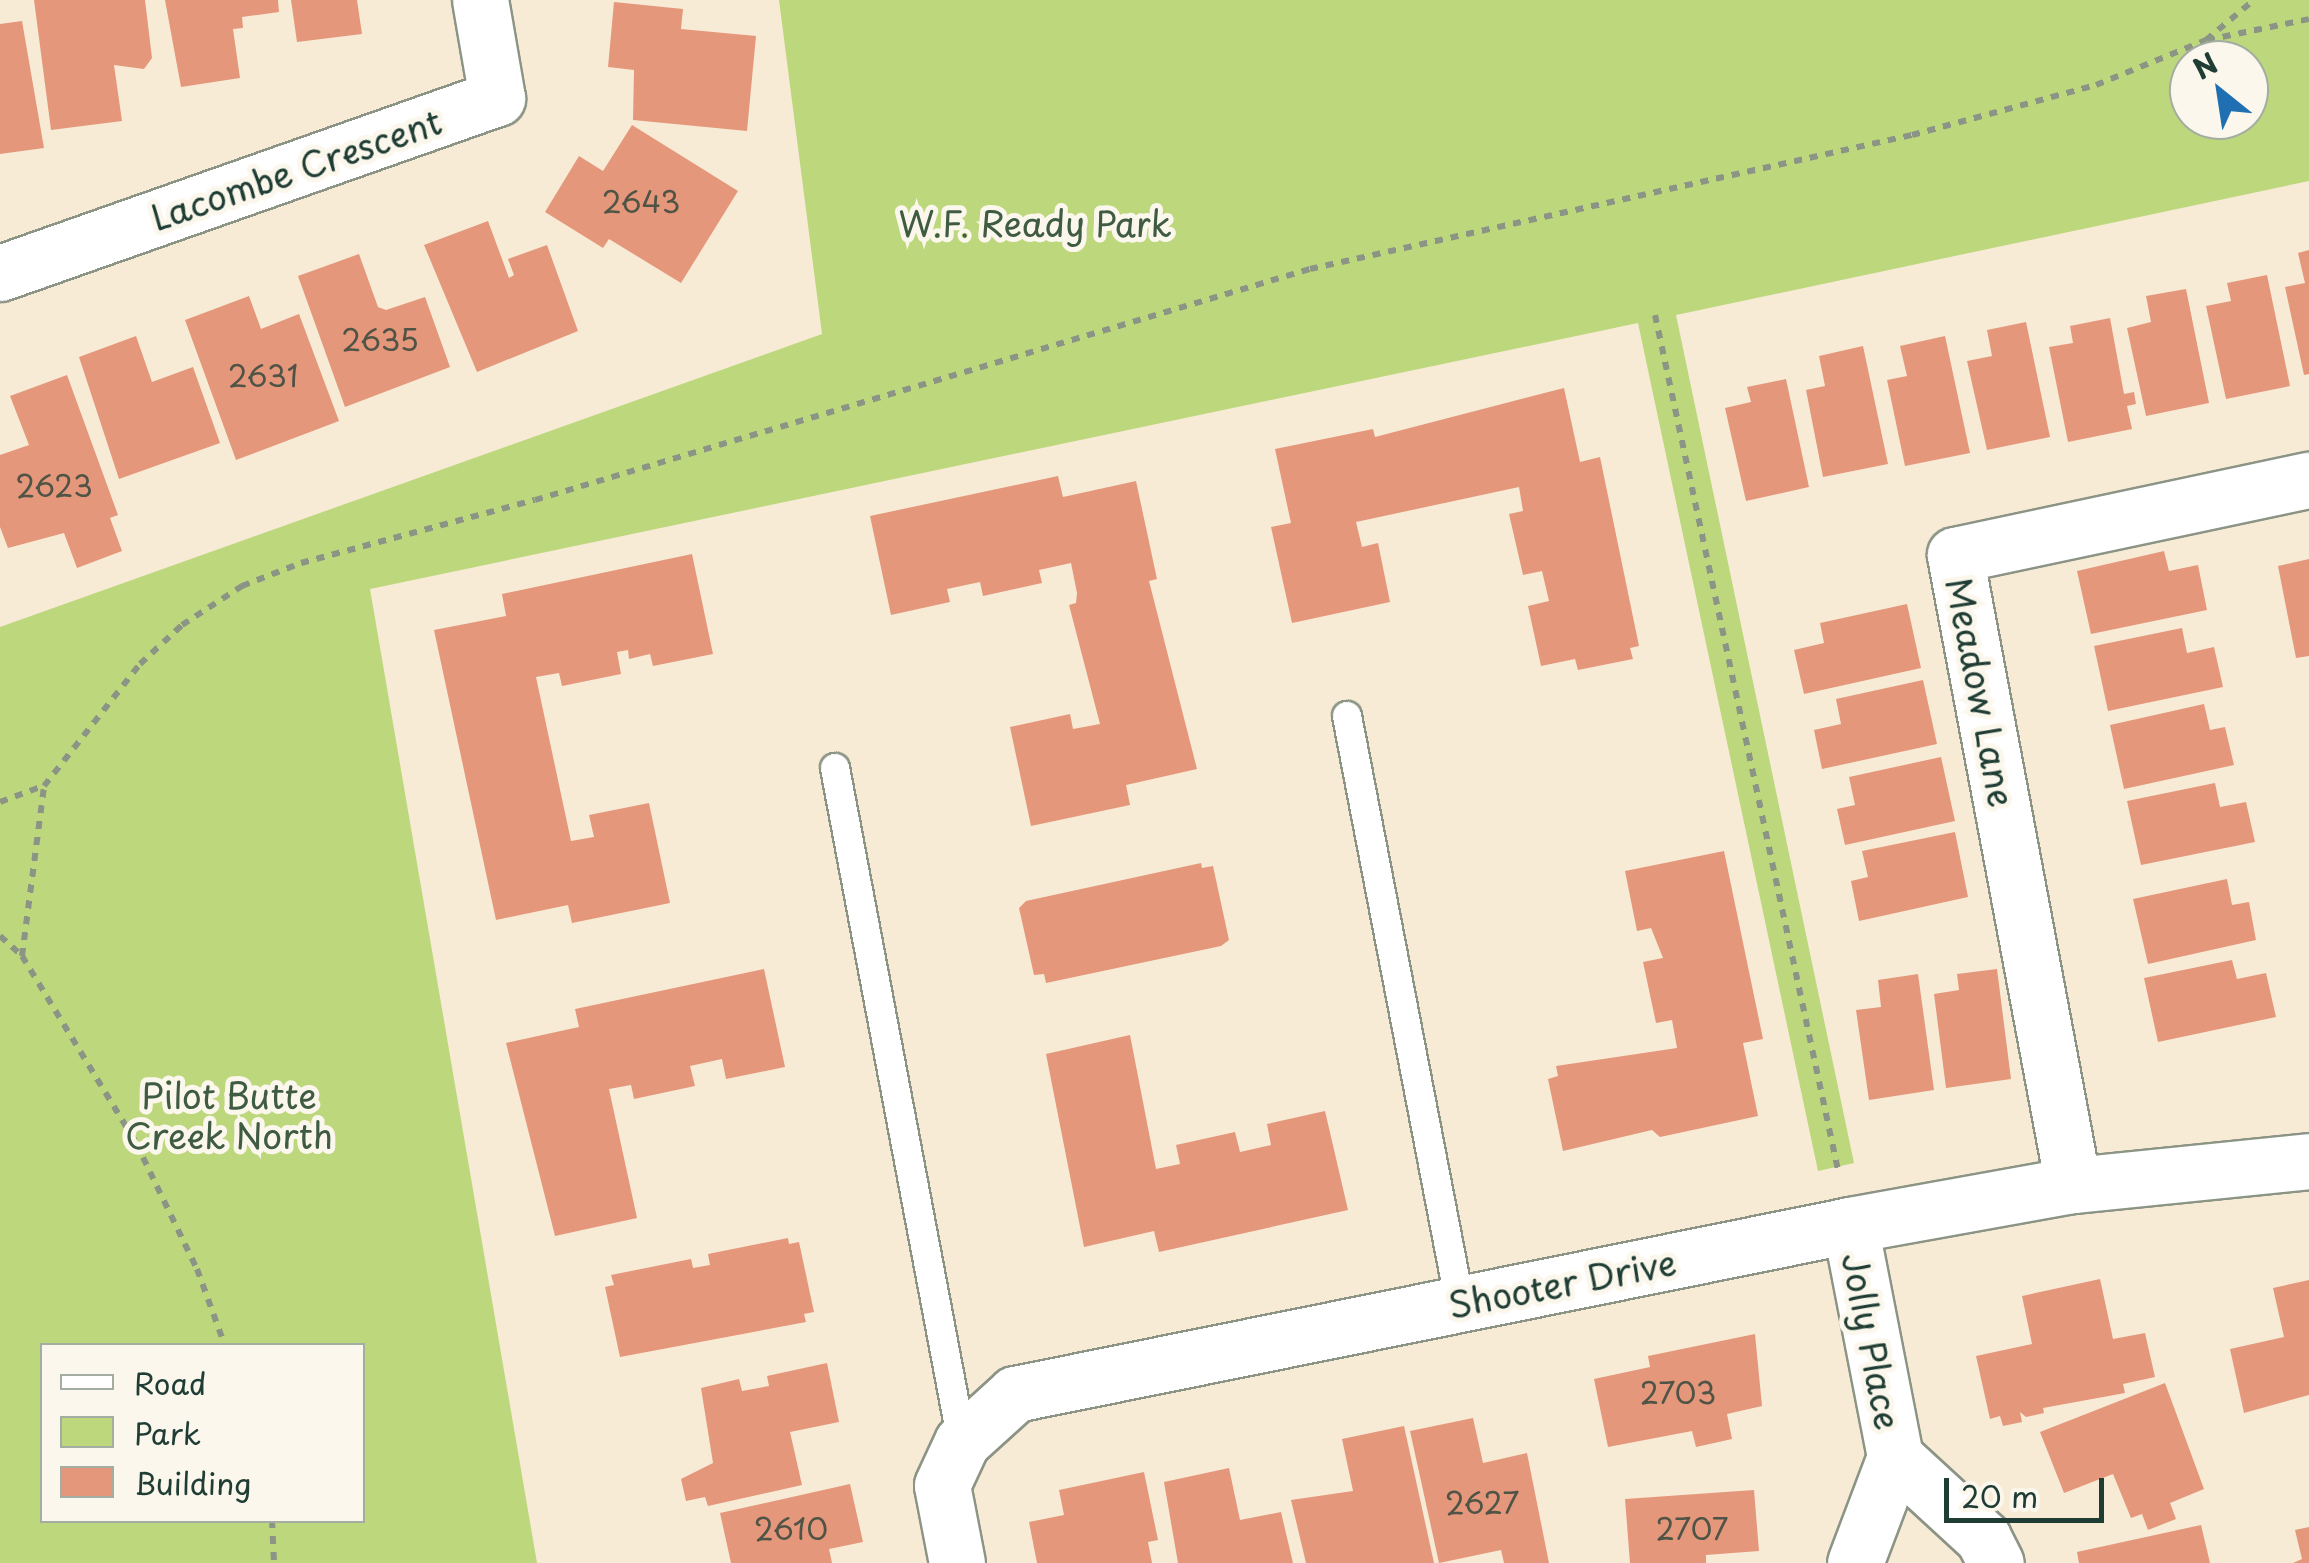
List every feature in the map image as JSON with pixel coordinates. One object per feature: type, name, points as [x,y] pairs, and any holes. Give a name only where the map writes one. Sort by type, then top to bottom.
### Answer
[{"type":"street","name":"Lacombe Crescent","points":[[0,273],[498,98],[480,0]]},
{"type":"street","name":"Meadow Lane","points":[[2073,1186],[1955,555],[2309,480]]},
{"type":"street","name":"Shooter Drive","points":[[957,1563],[942,1485],[962,1442],[1016,1394],[1850,1226],[2073,1186],[2309,1161]]},
{"type":"street","name":"Jolly Place","points":[[1850,1226],[1895,1457],[1856,1563]]},
{"type":"street","name":"Jolly Place","points":[[1895,1457],[1984,1538],[1996,1563]]},
{"type":"lane","points":[[1347,716],[1460,1304]]},
{"type":"lane","points":[[835,768],[962,1442]]},
{"type":"path","points":[[2206,40],[2254,0]]},
{"type":"path","points":[[2206,40],[2309,20]]},
{"type":"path","points":[[22,956],[44,786],[140,664],[182,625],[242,586],[301,563],[534,500],[1310,269],[1912,135],[2096,85],[2169,55]]},
{"type":"path","points":[[1655,316],[1850,1226]]},
{"type":"path","points":[[0,802],[44,786]]},
{"type":"path","points":[[0,936],[22,956],[136,1143],[197,1269],[224,1343]]},
{"type":"path","points":[[272,1523],[274,1563]]},
{"type":"green space","points":[[779,0],[2309,0],[2309,181],[1676,315],[1854,1163],[1818,1171],[1638,323],[370,589],[537,1563],[0,1563],[0,627],[822,334]]},
{"type":"building","points":[[34,0],[145,0],[152,58],[144,69],[114,65],[122,121],[51,130]]},
{"type":"building","points":[[165,0],[278,0],[279,12],[242,17],[243,28],[233,29],[240,78],[181,87]]},
{"type":"building","points":[[291,0],[357,0],[362,34],[297,42]]},
{"type":"building","points":[[614,2],[683,9],[681,29],[756,36],[747,131],[633,120],[634,70],[608,67]]},
{"type":"building","points":[[22,21],[44,148],[0,154],[0,24]]},
{"type":"building","points":[[632,125],[738,191],[681,283],[609,239],[603,248],[545,212],[579,156],[603,171]]},
{"type":"building","points":[[488,221],[509,278],[514,275],[508,259],[547,245],[578,331],[477,372],[424,245]]},
{"type":"building","points":[[2309,250],[2309,374],[2304,375],[2285,287],[2305,283],[2298,253]]},
{"type":"building","points":[[359,254],[378,307],[386,310],[425,297],[450,367],[345,407],[298,276]]},
{"type":"building","points":[[2267,275],[2290,386],[2226,399],[2206,306],[2231,301],[2227,283]]},
{"type":"building","points":[[2186,289],[2209,403],[2146,416],[2127,328],[2151,322],[2146,296]]},
{"type":"building","points":[[249,296],[261,329],[299,314],[339,421],[236,460],[185,320]]},
{"type":"building","points":[[2110,318],[2124,394],[2134,392],[2136,404],[2127,406],[2132,429],[2068,442],[2049,347],[2073,343],[2070,326]]},
{"type":"building","points":[[2026,322],[2050,437],[1987,450],[1967,361],[1992,356],[1987,330]]},
{"type":"building","points":[[136,336],[152,382],[193,367],[220,443],[119,479],[79,357]]},
{"type":"building","points":[[1945,336],[1970,453],[1905,466],[1887,380],[1907,376],[1900,346]]},
{"type":"building","points":[[1863,346],[1888,464],[1823,477],[1806,390],[1825,386],[1819,356]]},
{"type":"building","points":[[67,375],[118,515],[110,518],[122,551],[77,568],[64,533],[8,548],[0,527],[0,455],[29,445],[10,396]]},
{"type":"building","points":[[1786,379],[1809,487],[1746,501],[1725,408],[1751,402],[1747,387]]},
{"type":"building","points":[[1564,388],[1580,462],[1600,457],[1639,646],[1630,648],[1633,659],[1578,670],[1575,659],[1541,666],[1528,606],[1549,601],[1542,571],[1523,575],[1509,514],[1523,511],[1519,487],[1356,522],[1362,547],[1378,543],[1390,602],[1292,623],[1271,527],[1291,523],[1275,449],[1373,429],[1375,437]]},
{"type":"building","points":[[1058,476],[1063,497],[1136,481],[1157,579],[1149,581],[1197,769],[1126,785],[1130,805],[1031,826],[1010,727],[1070,714],[1073,729],[1100,724],[1069,605],[1076,603],[1077,593],[1071,563],[1039,570],[1042,583],[983,596],[980,582],[947,589],[950,602],[891,615],[870,516]]},
{"type":"building","points":[[2164,551],[2169,571],[2198,565],[2207,610],[2091,634],[2077,571]]},
{"type":"building","points":[[692,554],[713,654],[653,666],[650,654],[629,659],[628,650],[617,652],[621,674],[562,686],[559,673],[536,677],[571,841],[594,837],[589,815],[649,803],[670,903],[572,923],[568,905],[496,920],[434,630],[506,616],[502,594]]},
{"type":"building","points":[[2309,559],[2309,656],[2296,658],[2278,566]]},
{"type":"building","points":[[1907,604],[1921,668],[1804,694],[1794,650],[1824,643],[1820,623]]},
{"type":"building","points":[[2182,628],[2187,653],[2214,647],[2223,687],[2108,711],[2094,646]]},
{"type":"building","points":[[1923,680],[1937,744],[1822,769],[1814,730],[1841,724],[1836,699]]},
{"type":"building","points":[[2204,704],[2210,730],[2225,727],[2234,765],[2124,789],[2110,725]]},
{"type":"building","points":[[1941,757],[1955,821],[1845,845],[1837,809],[1855,805],[1849,777]]},
{"type":"building","points":[[2215,783],[2220,807],[2246,802],[2255,842],[2141,865],[2127,801]]},
{"type":"building","points":[[1955,832],[1968,897],[1859,921],[1851,881],[1868,877],[1862,851]]},
{"type":"building","points":[[1724,851],[1763,1039],[1743,1043],[1758,1116],[1660,1137],[1652,1130],[1563,1151],[1548,1079],[1558,1076],[1556,1066],[1677,1048],[1672,1020],[1656,1023],[1643,962],[1663,958],[1651,928],[1637,931],[1625,871]]},
{"type":"building","points":[[1201,863],[1202,868],[1213,866],[1229,940],[1221,946],[1046,983],[1044,974],[1034,975],[1019,908],[1026,901]]},
{"type":"building","points":[[2227,879],[2232,905],[2249,902],[2256,940],[2148,964],[2133,899]]},
{"type":"building","points":[[2232,960],[2237,979],[2266,973],[2276,1017],[2158,1042],[2144,978]]},
{"type":"building","points":[[764,969],[785,1067],[726,1079],[722,1059],[690,1066],[695,1086],[634,1099],[631,1085],[609,1089],[637,1218],[555,1236],[506,1043],[579,1027],[575,1009]]},
{"type":"building","points":[[1997,969],[2011,1079],[1946,1088],[1934,994],[1959,990],[1957,974]]},
{"type":"building","points":[[1918,974],[1934,1090],[1869,1100],[1856,1010],[1881,1007],[1878,980]]},
{"type":"building","points":[[1130,1035],[1156,1169],[1180,1164],[1176,1145],[1235,1132],[1240,1152],[1271,1145],[1267,1124],[1325,1111],[1348,1210],[1159,1252],[1154,1231],[1084,1247],[1046,1054]]},
{"type":"building","points":[[788,1238],[789,1244],[799,1242],[814,1312],[804,1314],[806,1322],[620,1357],[605,1287],[614,1285],[611,1275],[691,1259],[693,1268],[710,1265],[708,1254]]},
{"type":"building","points":[[2100,1279],[2113,1339],[2145,1333],[2155,1377],[2123,1384],[2125,1393],[2043,1408],[2044,1413],[2026,1417],[2020,1412],[2022,1422],[2003,1426],[2000,1416],[1990,1419],[1976,1356],[2032,1344],[2022,1296]]},
{"type":"building","points":[[2309,1280],[2309,1395],[2244,1413],[2230,1349],[2284,1337],[2273,1288]]},
{"type":"building","points":[[1755,1334],[1762,1406],[1727,1414],[1732,1439],[1696,1447],[1692,1431],[1608,1447],[1594,1379],[1650,1367],[1648,1356]]},
{"type":"building","points":[[827,1363],[839,1422],[790,1432],[802,1485],[708,1506],[705,1497],[686,1501],[681,1479],[713,1463],[701,1388],[739,1379],[742,1391],[769,1386],[767,1376]]},
{"type":"building","points":[[2165,1383],[2204,1489],[2170,1503],[2176,1519],[2148,1530],[2142,1514],[2131,1518],[2113,1474],[2064,1493],[2040,1432]]},
{"type":"building","points":[[1473,1418],[1483,1463],[1527,1453],[1549,1563],[1504,1563],[1501,1550],[1439,1563],[1410,1431]]},
{"type":"building","points":[[1404,1426],[1434,1563],[1306,1563],[1291,1500],[1353,1491],[1342,1439]]},
{"type":"building","points":[[1229,1468],[1240,1520],[1281,1512],[1293,1563],[1178,1563],[1164,1482]]},
{"type":"building","points":[[1144,1472],[1158,1540],[1148,1542],[1152,1563],[1037,1563],[1029,1522],[1064,1515],[1059,1490]]},
{"type":"building","points":[[850,1484],[863,1542],[829,1549],[832,1563],[731,1563],[720,1513]]},
{"type":"building","points":[[1754,1490],[1759,1551],[1706,1555],[1706,1563],[1630,1563],[1625,1499]]},
{"type":"building","points":[[2201,1525],[2210,1563],[2079,1563],[2077,1552]]},
{"type":"building","points":[[2309,1527],[2309,1563],[2293,1563],[2302,1559],[2295,1530]]},
{"type":"park label","name":"W.F. Ready Park","points":[[1035,223]]},
{"type":"park label","name":"Pilot Butte Creek North","points":[[229,1115]]}]
